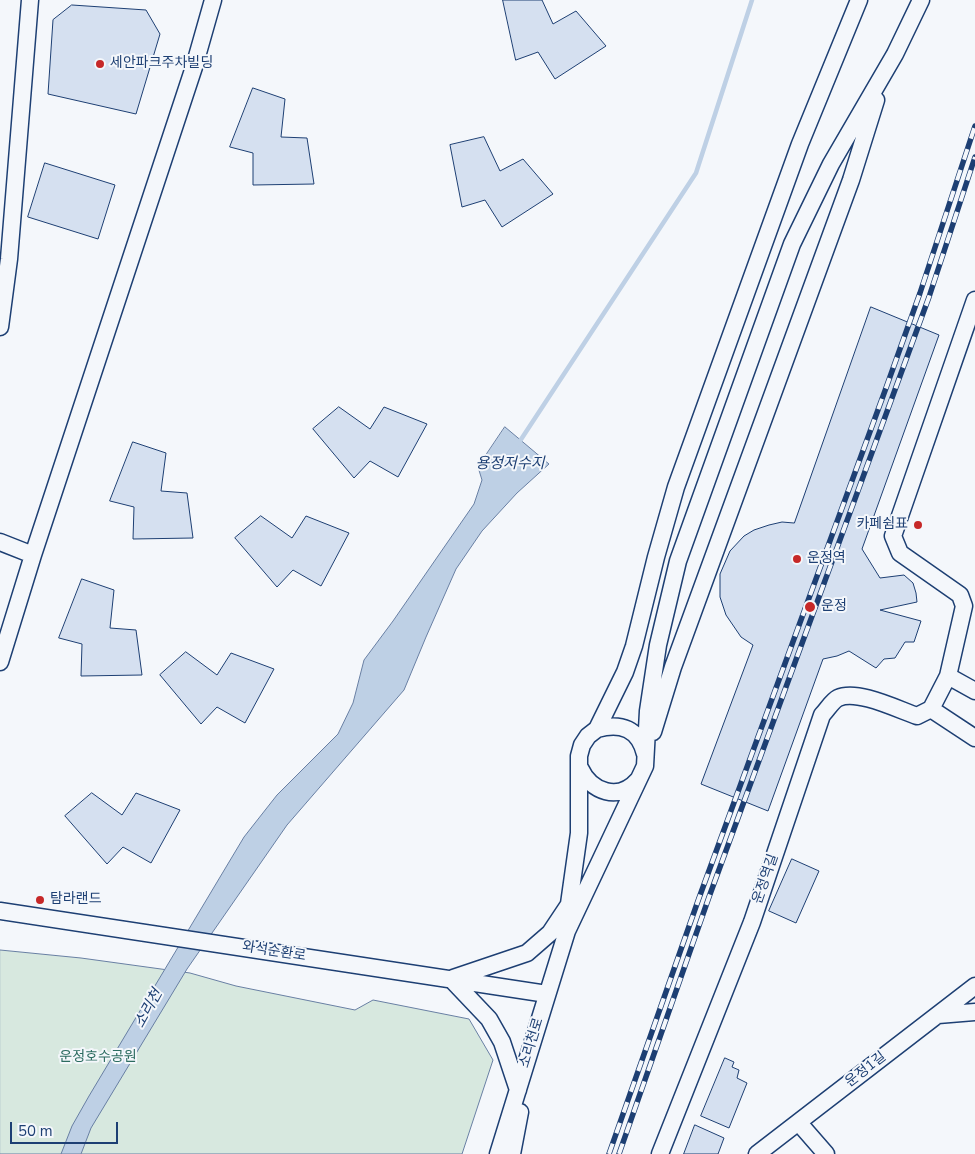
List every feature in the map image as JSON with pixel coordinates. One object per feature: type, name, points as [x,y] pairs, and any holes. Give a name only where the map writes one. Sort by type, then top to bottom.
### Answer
[{"type":"street","points":[[0,327],[9,259],[30,0]]},
{"type":"street","points":[[0,662],[33,555],[194,67],[213,0]]},
{"type":"street","points":[[597,729],[625,672],[634,646],[676,487],[706,403],[800,144],[859,0]]},
{"type":"street","points":[[566,931],[645,766],[648,711],[658,645],[678,561],[792,244],[831,164],[895,54],[921,0]]},
{"type":"street","points":[[646,756],[673,667],[851,180],[884,74]]},
{"type":"street","points":[[975,300],[893,536],[900,553],[960,595],[964,606],[948,676],[931,709],[975,738]]},
{"type":"street","points":[[0,542],[33,555]]},
{"type":"street","points":[[948,676],[975,691]]},
{"type":"street","name":"운정역길","points":[[660,1154],[752,922],[822,715],[836,699],[849,695],[869,699],[917,716],[931,709]]},
{"type":"street","points":[[566,931],[578,833],[579,756],[582,745],[588,736],[597,729],[608,726],[620,726],[630,730],[638,737],[646,756]]},
{"type":"street","points":[[580,768],[585,778],[593,786],[603,791],[615,792],[625,790],[641,776]]},
{"type":"street","points":[[518,1090],[502,1042],[489,1019],[451,979],[527,953],[550,933],[568,906]]},
{"type":"street","name":"와석순환로","points":[[0,911],[248,947],[547,994]]},
{"type":"street","name":"소리천로","points":[[498,1154],[566,931]]},
{"type":"street","name":"운정1길","points":[[757,1154],[975,986]]},
{"type":"street","points":[[938,1015],[975,1012]]},
{"type":"street","points":[[512,1154],[535,1035]]},
{"type":"street","points":[[799,1122],[826,1154]]},
{"type":"green space","name":"운정호수공원","points":[[0,950],[81,958],[190,973],[236,986],[355,1010],[373,1000],[469,1019],[493,1060],[462,1154],[0,1154]]},
{"type":"water","name":"용정저수지","points":[[505,427],[549,464],[517,493],[482,531],[456,569],[404,690],[287,825],[187,969],[91,1128],[81,1154],[61,1154],[72,1126],[89,1096],[244,837],[277,795],[338,734],[353,703],[364,660],[474,504],[482,480],[478,467]]},
{"type":"building","points":[[503,0],[542,0],[553,24],[576,11],[606,46],[555,79],[538,52],[516,60]]},
{"type":"building","name":"세안파크주차빌딩","points":[[72,5],[146,10],[160,34],[136,114],[48,94],[53,20]]},
{"type":"building","points":[[253,88],[285,99],[281,137],[307,138],[314,184],[253,185],[253,153],[230,147]]},
{"type":"building","points":[[484,137],[500,171],[523,159],[553,194],[502,227],[485,200],[462,207],[450,145]]},
{"type":"building","points":[[45,163],[115,185],[98,239],[28,217]]},
{"type":"building","name":"운정역","points":[[871,307],[939,335],[862,549],[880,578],[904,575],[913,583],[916,593],[917,602],[880,610],[921,621],[914,642],[905,642],[895,658],[884,659],[876,668],[849,651],[823,659],[768,811],[701,784],[753,645],[741,637],[726,615],[720,597],[720,574],[730,551],[744,536],[769,525],[782,522],[794,523]]},
{"type":"building","points":[[339,407],[370,429],[384,407],[427,424],[398,477],[370,461],[354,478],[313,429]]},
{"type":"building","points":[[133,442],[166,453],[161,491],[187,493],[193,538],[133,539],[134,507],[110,501]]},
{"type":"building","points":[[261,516],[292,538],[306,516],[349,533],[321,586],[293,570],[277,587],[235,538]]},
{"type":"building","points":[[82,579],[114,590],[110,628],[136,630],[142,675],[81,676],[82,644],[59,638]]},
{"type":"building","points":[[186,652],[217,675],[231,653],[274,669],[245,723],[217,707],[201,724],[160,675]]},
{"type":"building","points":[[92,793],[122,815],[136,793],[180,810],[151,863],[123,847],[107,864],[65,816]]},
{"type":"building","points":[[792,859],[819,871],[796,923],[769,911]]},
{"type":"building","points":[[725,1058],[734,1062],[732,1067],[739,1070],[737,1078],[747,1083],[729,1128],[701,1116]]},
{"type":"building","points":[[695,1125],[724,1138],[718,1154],[684,1154]]},
{"type":"waterway","points":[[518,444],[696,173],[752,0]]},
{"type":"railway","points":[[609,1154],[699,898],[920,293],[975,126]]},
{"type":"railway","points":[[619,1154],[709,897],[929,297],[975,157]]},
{"type":"place","name":"세안파크주차빌딩","points":[[100,64]]},
{"type":"place","name":"카페쉼표","points":[[918,525]]},
{"type":"place","name":"운정역","points":[[797,559]]},
{"type":"place","name":"운정","points":[[810,607]]},
{"type":"place","name":"탐라랜드","points":[[40,900]]},
{"type":"water label","name":"소리천","points":[[149,1009]]}]
